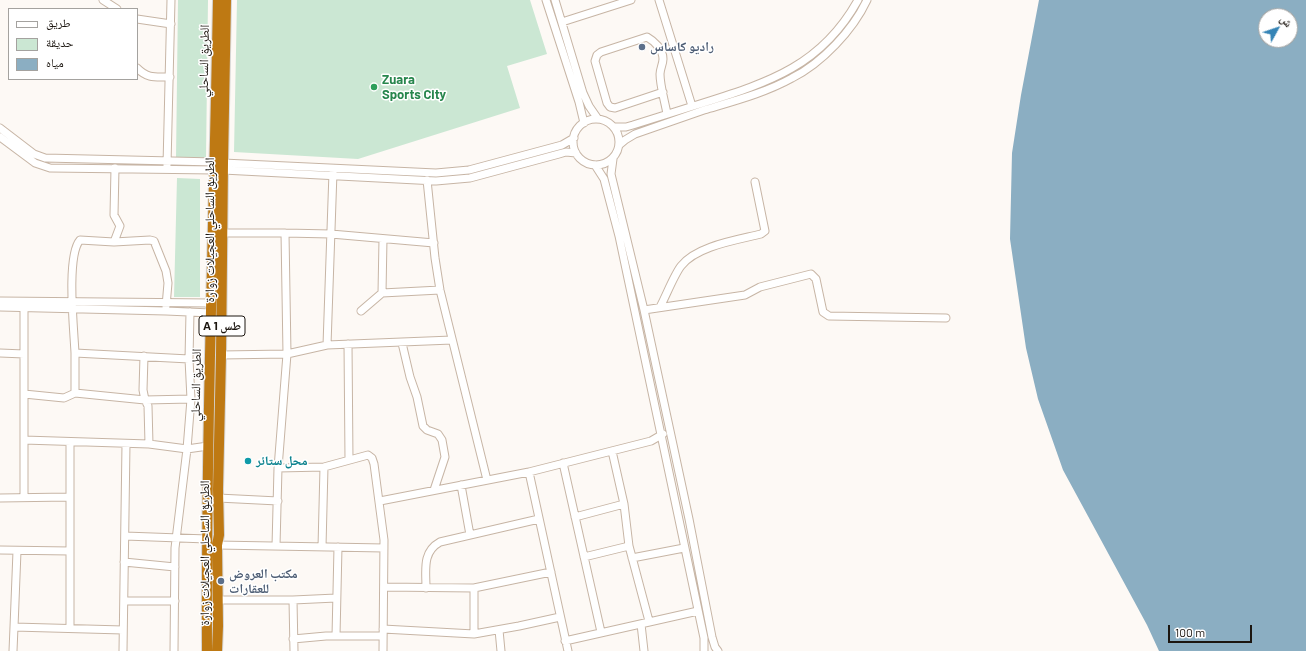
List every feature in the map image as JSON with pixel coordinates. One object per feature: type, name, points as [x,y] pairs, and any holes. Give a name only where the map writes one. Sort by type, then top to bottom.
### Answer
[{"type":"highway","name":"الطريق الساحلي","points":[[207,651],[206,538],[211,303],[219,166],[218,0]]},
{"type":"highway","name":"الطريق الساحلي العجيلات زوارة","points":[[218,649],[217,545],[222,355],[223,234],[219,166],[226,0]]},
{"type":"street","points":[[103,0],[109,7]]},
{"type":"street","points":[[167,169],[171,0]]},
{"type":"street","points":[[546,0],[584,123]]},
{"type":"street","points":[[555,0],[584,93],[589,106],[598,119]]},
{"type":"street","points":[[562,22],[615,2],[631,0]]},
{"type":"street","points":[[659,0],[692,106]]},
{"type":"street","points":[[614,127],[626,127],[737,92],[766,82],[794,68],[818,50],[844,22],[858,0]]},
{"type":"street","points":[[619,145],[635,134],[768,89],[794,78],[831,49],[851,27],[867,0]]},
{"type":"street","points":[[138,19],[171,24]]},
{"type":"street","points":[[663,92],[615,108],[610,107],[607,103],[595,61],[597,55],[601,52],[647,37],[652,40],[661,51],[663,58],[660,74],[667,114]]},
{"type":"street","points":[[138,69],[148,76],[170,77]]},
{"type":"street","points":[[766,82],[768,89]]},
{"type":"street","points":[[613,159],[605,164],[595,165],[581,159],[576,153],[574,148],[574,138],[576,132],[584,123],[593,119],[598,119],[607,122],[614,127],[618,133],[619,145],[613,159],[612,174],[644,310],[712,637],[718,651]]},
{"type":"street","points":[[0,128],[34,154],[45,158],[168,161],[333,176],[427,180],[462,179],[566,152],[576,153]]},
{"type":"street","points":[[0,137],[31,160],[50,168],[167,169],[219,166],[334,168],[436,173],[461,171],[562,145],[574,138]]},
{"type":"street","points":[[106,160],[106,168]]},
{"type":"street","points":[[595,165],[602,173],[607,185],[619,236],[704,638],[704,651]]},
{"type":"street","points":[[114,242],[120,226],[114,215],[115,168]]},
{"type":"street","points":[[327,345],[334,168]]},
{"type":"street","points":[[461,171],[462,179]]},
{"type":"street","points":[[427,180],[435,258],[440,290],[487,480]]},
{"type":"street","points":[[660,308],[681,265],[694,255],[705,248],[761,234],[765,231],[755,182]]},
{"type":"street","points":[[276,546],[278,468],[287,354],[285,233]]},
{"type":"street","points":[[223,234],[331,234],[434,243]]},
{"type":"street","points":[[382,293],[383,239]]},
{"type":"street","points":[[75,393],[73,305],[74,256],[76,245],[79,242],[84,240],[114,242],[154,241],[166,270],[168,283],[166,310]]},
{"type":"street","points":[[644,310],[745,295],[760,287],[811,274],[816,279],[823,312],[828,316],[946,318]]},
{"type":"street","points":[[361,311],[382,293],[440,290]]},
{"type":"street","points":[[0,301],[24,304]]},
{"type":"street","points":[[0,306],[24,304],[96,305],[167,302],[211,303]]},
{"type":"street","points":[[24,304],[24,498]]},
{"type":"street","points":[[96,305],[211,313]]},
{"type":"street","points":[[174,651],[175,548],[188,449],[192,399],[189,359],[190,312]]},
{"type":"street","points":[[222,355],[287,354],[327,345],[452,340]]},
{"type":"street","points":[[402,343],[423,426],[426,430],[438,434],[442,440],[445,457],[434,490]]},
{"type":"street","points":[[348,344],[349,460]]},
{"type":"street","points":[[0,353],[24,354]]},
{"type":"street","points":[[75,353],[189,359]]},
{"type":"street","points":[[144,356],[143,390],[148,406],[149,444]]},
{"type":"street","points":[[24,394],[64,398],[75,393],[145,400],[192,399]]},
{"type":"street","points":[[380,501],[529,472],[654,440],[660,435],[670,432]]},
{"type":"street","points":[[24,440],[70,443],[149,444],[188,449],[208,446]]},
{"type":"street","points":[[70,443],[70,628]]},
{"type":"street","points":[[123,651],[126,444]]},
{"type":"street","points":[[612,451],[624,504],[629,546],[649,621]]},
{"type":"street","points":[[278,468],[324,467],[362,456],[368,455],[372,458],[380,501],[384,548],[383,651]]},
{"type":"street","points":[[563,463],[601,632]]},
{"type":"street","points":[[322,547],[324,467]]},
{"type":"street","points":[[529,472],[568,651]]},
{"type":"street","points":[[461,485],[470,535]]},
{"type":"street","points":[[0,498],[69,497]]},
{"type":"street","points":[[218,498],[278,501]]},
{"type":"street","points":[[575,517],[624,504]]},
{"type":"street","points":[[426,588],[426,563],[428,554],[431,549],[440,542],[539,519]]},
{"type":"street","points":[[125,536],[206,538]]},
{"type":"street","points":[[217,545],[384,548]]},
{"type":"street","points":[[584,557],[629,546]]},
{"type":"street","points":[[336,636],[338,547]]},
{"type":"street","points":[[632,558],[684,548]]},
{"type":"street","points":[[0,550],[70,551]]},
{"type":"street","points":[[13,651],[17,551]]},
{"type":"street","points":[[124,562],[175,568]]},
{"type":"street","points":[[384,587],[474,588],[550,572]]},
{"type":"street","points":[[474,588],[474,634]]},
{"type":"street","points":[[218,600],[293,600],[336,598]]},
{"type":"street","points":[[293,600],[294,651]]},
{"type":"street","points":[[124,601],[174,601]]},
{"type":"street","points":[[565,641],[698,611]]},
{"type":"street","points":[[293,640],[383,633],[474,634],[560,617]]},
{"type":"street","points":[[641,624],[644,651]]},
{"type":"street","points":[[14,627],[123,630]]},
{"type":"street","points":[[499,630],[500,651]]},
{"type":"green space","points":[[178,0],[208,0],[206,158],[176,158]]},
{"type":"green space","name":"Zuara Sports City","points":[[237,0],[530,0],[547,54],[507,66],[520,108],[358,159],[234,152]]},
{"type":"green space","points":[[177,178],[200,179],[200,297],[174,297]]},
{"type":"water","points":[[1039,0],[1306,0],[1306,651],[1159,651],[1147,625],[1063,470],[1038,399],[1026,348],[1010,239],[1012,153],[1021,95]]},
{"type":"place","name":"راديو كاساس","points":[[642,47]]},
{"type":"place","name":"Zuara Sports City","points":[[374,87]]},
{"type":"place","name":"محل ستائر","points":[[248,461]]},
{"type":"place","name":"مكتب العروض للعقارات","points":[[221,581]]}]
